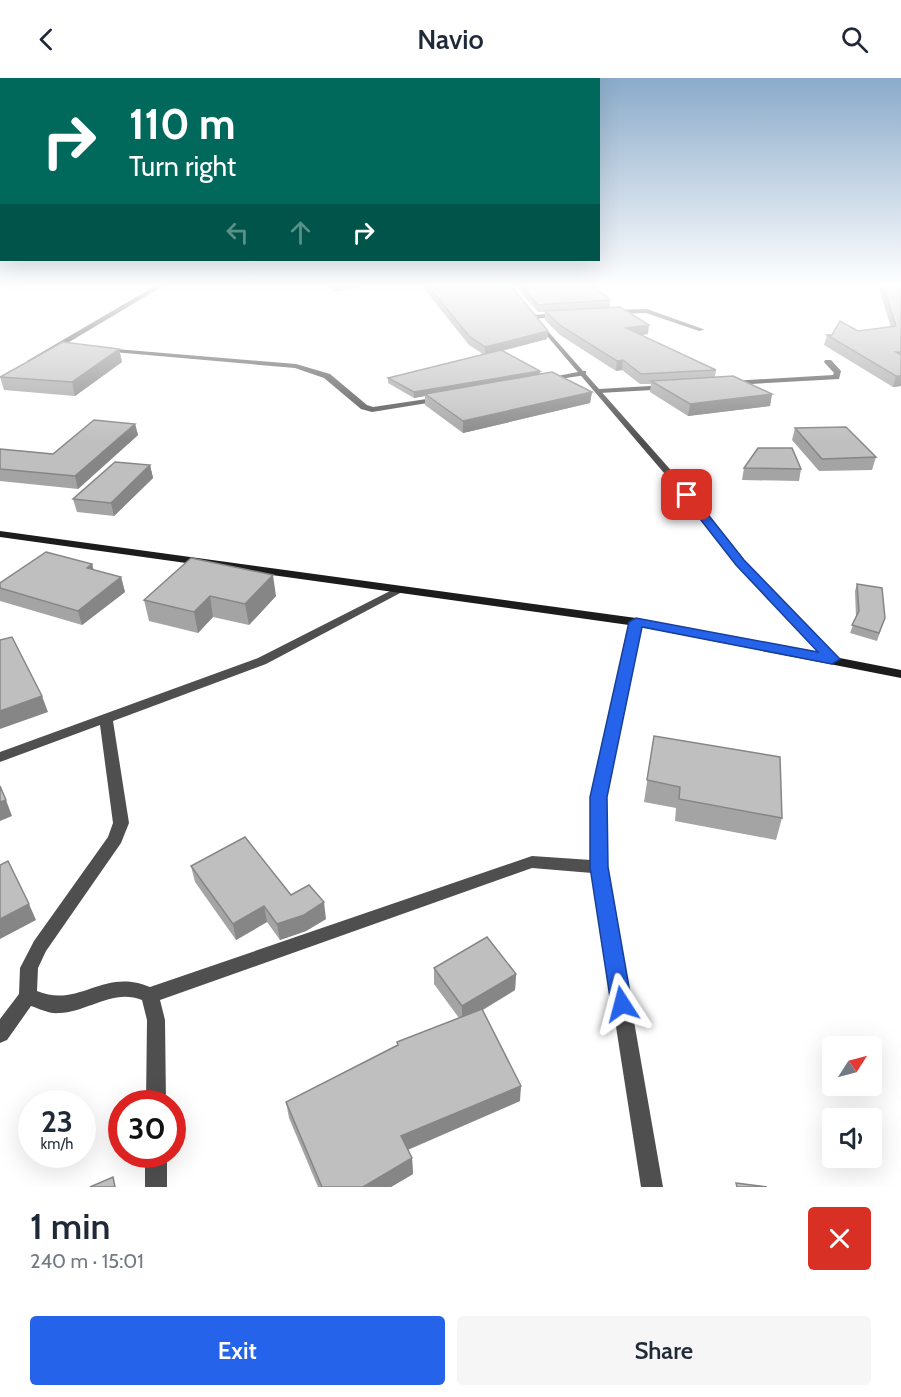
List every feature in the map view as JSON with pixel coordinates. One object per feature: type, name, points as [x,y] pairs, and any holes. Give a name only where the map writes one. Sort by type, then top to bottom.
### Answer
[{"type":"main road","points":[[0,534],[636,622],[901,674]]},
{"type":"street","points":[[21,368],[69,338]]},
{"type":"street","points":[[552,338],[674,478],[740,562],[832,659]]},
{"type":"street","points":[[56,345],[71,346]]},
{"type":"street","points":[[98,349],[296,366],[327,376],[364,407],[372,410],[450,398]]},
{"type":"street","points":[[721,384],[836,377],[838,374],[828,363]]},
{"type":"street","points":[[532,382],[583,373]]},
{"type":"street","points":[[599,392],[675,386]]},
{"type":"street","points":[[0,757],[262,661],[400,589]]},
{"type":"street","points":[[636,622],[599,797],[599,867],[652,1187]]},
{"type":"street","points":[[0,1034],[28,996],[29,968],[40,946],[115,839],[121,823],[106,719]]},
{"type":"street","points":[[150,996],[509,868],[532,862],[599,867]]},
{"type":"street","points":[[28,996],[45,1003],[60,1005],[110,990],[135,987],[150,996],[156,1020],[156,1090]]},
{"type":"street","points":[[156,1168],[156,1187]]},
{"type":"building","points":[[472,338],[521,338],[485,347]]},
{"type":"building","points":[[580,338],[647,338],[716,370],[641,374],[623,360],[617,361]]},
{"type":"building","points":[[832,338],[901,338],[901,352],[896,352],[901,355],[901,376],[896,376]]},
{"type":"building","points":[[63,342],[119,349],[72,382],[0,377]]},
{"type":"building","points":[[501,350],[540,371],[414,392],[388,378]]},
{"type":"building","points":[[552,372],[592,392],[463,421],[425,394]]},
{"type":"building","points":[[733,376],[772,394],[690,404],[651,381]]},
{"type":"building","points":[[94,420],[135,424],[75,476],[0,469],[0,449],[53,454]]},
{"type":"building","points":[[846,427],[876,457],[822,459],[795,428]]},
{"type":"building","points":[[758,448],[792,448],[801,469],[744,468]]},
{"type":"building","points":[[115,462],[150,465],[111,503],[73,499]]},
{"type":"building","points":[[46,552],[92,564],[87,568],[121,577],[78,611],[0,588],[0,583]]},
{"type":"building","points":[[191,558],[273,575],[245,604],[210,596],[194,612],[144,600]]},
{"type":"building","points":[[857,584],[882,588],[885,618],[879,633],[852,625],[859,611]]},
{"type":"building","points":[[12,637],[42,696],[0,711],[0,640]]},
{"type":"building","points":[[654,736],[780,757],[782,818],[679,799],[680,787],[647,780]]},
{"type":"building","points":[[0,786],[6,800],[0,802]]},
{"type":"building","points":[[245,837],[291,895],[309,885],[324,902],[304,915],[277,924],[264,906],[233,924],[191,866]]},
{"type":"building","points":[[8,861],[29,904],[0,919],[0,865]]},
{"type":"building","points":[[487,937],[516,974],[462,1006],[434,968]]},
{"type":"building","points":[[482,1009],[521,1086],[401,1136],[412,1158],[363,1187],[322,1187],[286,1102],[398,1045],[397,1042]]},
{"type":"building","points":[[113,1177],[115,1187],[90,1187]]},
{"type":"building","points":[[736,1183],[767,1187],[737,1187]]},
{"type":"route","points":[[622,1004],[599,867],[599,797],[636,622],[832,659],[740,562],[687,495]]}]
